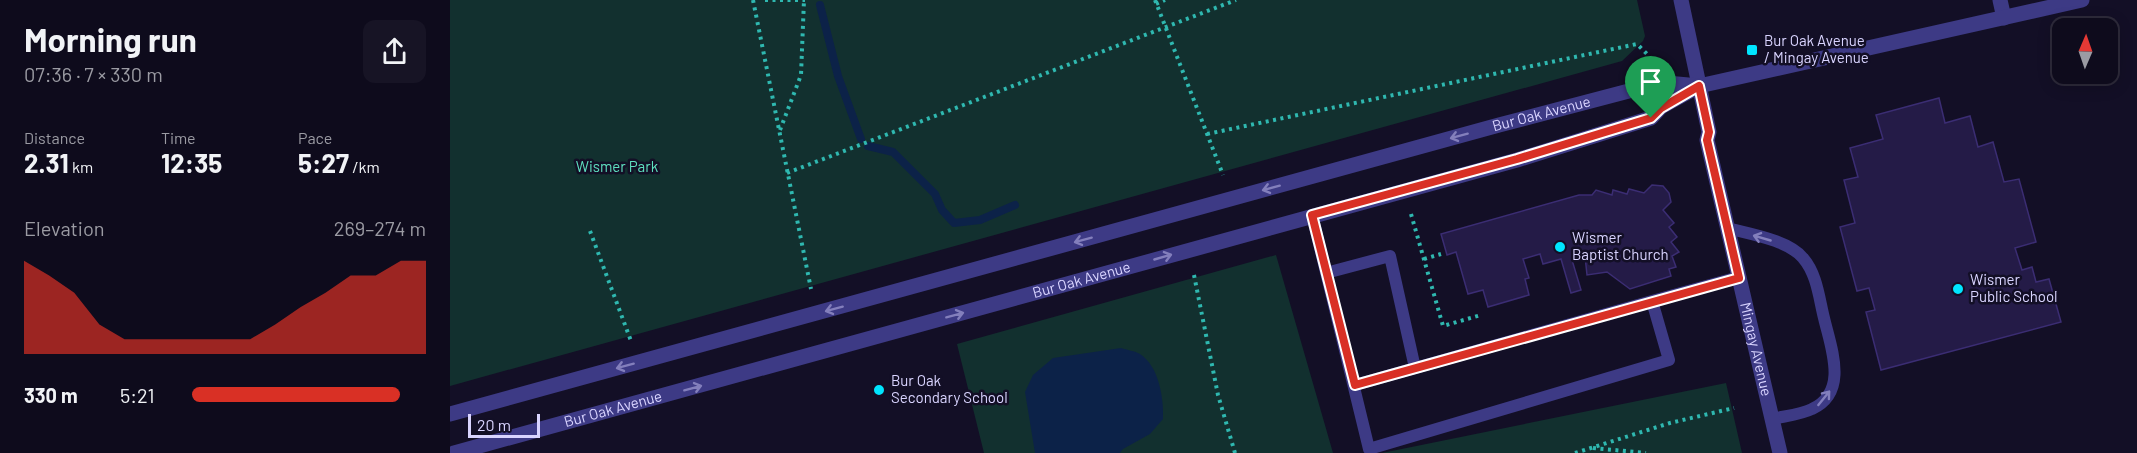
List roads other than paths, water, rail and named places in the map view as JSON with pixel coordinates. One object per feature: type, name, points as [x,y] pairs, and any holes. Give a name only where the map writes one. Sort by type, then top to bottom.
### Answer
[{"type":"street","name":"Mingay Avenue","points":[[1681,0],[1709,132],[1707,140],[1780,453]]},
{"type":"street","points":[[2000,0],[2004,18]]},
{"type":"street","name":"Bur Oak Avenue","points":[[454,453],[1517,159],[1651,118],[1661,108],[1699,86],[2082,0]]},
{"type":"street","name":"Bur Oak Avenue","points":[[450,414],[1656,82],[1699,86]]},
{"type":"lane","points":[[1312,215],[1369,449],[1669,360],[1652,301]]},
{"type":"lane","points":[[1727,228],[1782,243],[1795,250],[1809,267],[1817,287],[1834,365],[1833,385],[1816,407],[1809,411],[1772,419]]},
{"type":"lane","points":[[1326,273],[1390,256],[1415,368]]},
{"type":"lane","points":[[1355,385],[1739,278]]},
{"type":"water","points":[[1121,348],[1140,354],[1152,366],[1161,393],[1163,419],[1150,434],[1120,453],[1035,453],[1025,392],[1033,375],[1053,358]]},
{"type":"waterway","points":[[820,5],[838,76],[861,139]]},
{"type":"waterway","points":[[868,146],[893,152],[935,194],[942,210],[954,223],[980,220],[1015,205]]},
{"type":"place","name":"Bur Oak Avenue / Mingay Avenue","points":[[1752,50]]},
{"type":"place","name":"Wismer Baptist Church","points":[[1560,247]]},
{"type":"place","name":"Wismer Public School","points":[[1958,289]]},
{"type":"place","name":"Bur Oak Secondary School","points":[[879,390]]},
{"type":"park label","name":"Wismer Park","points":[[617,167]]}]
